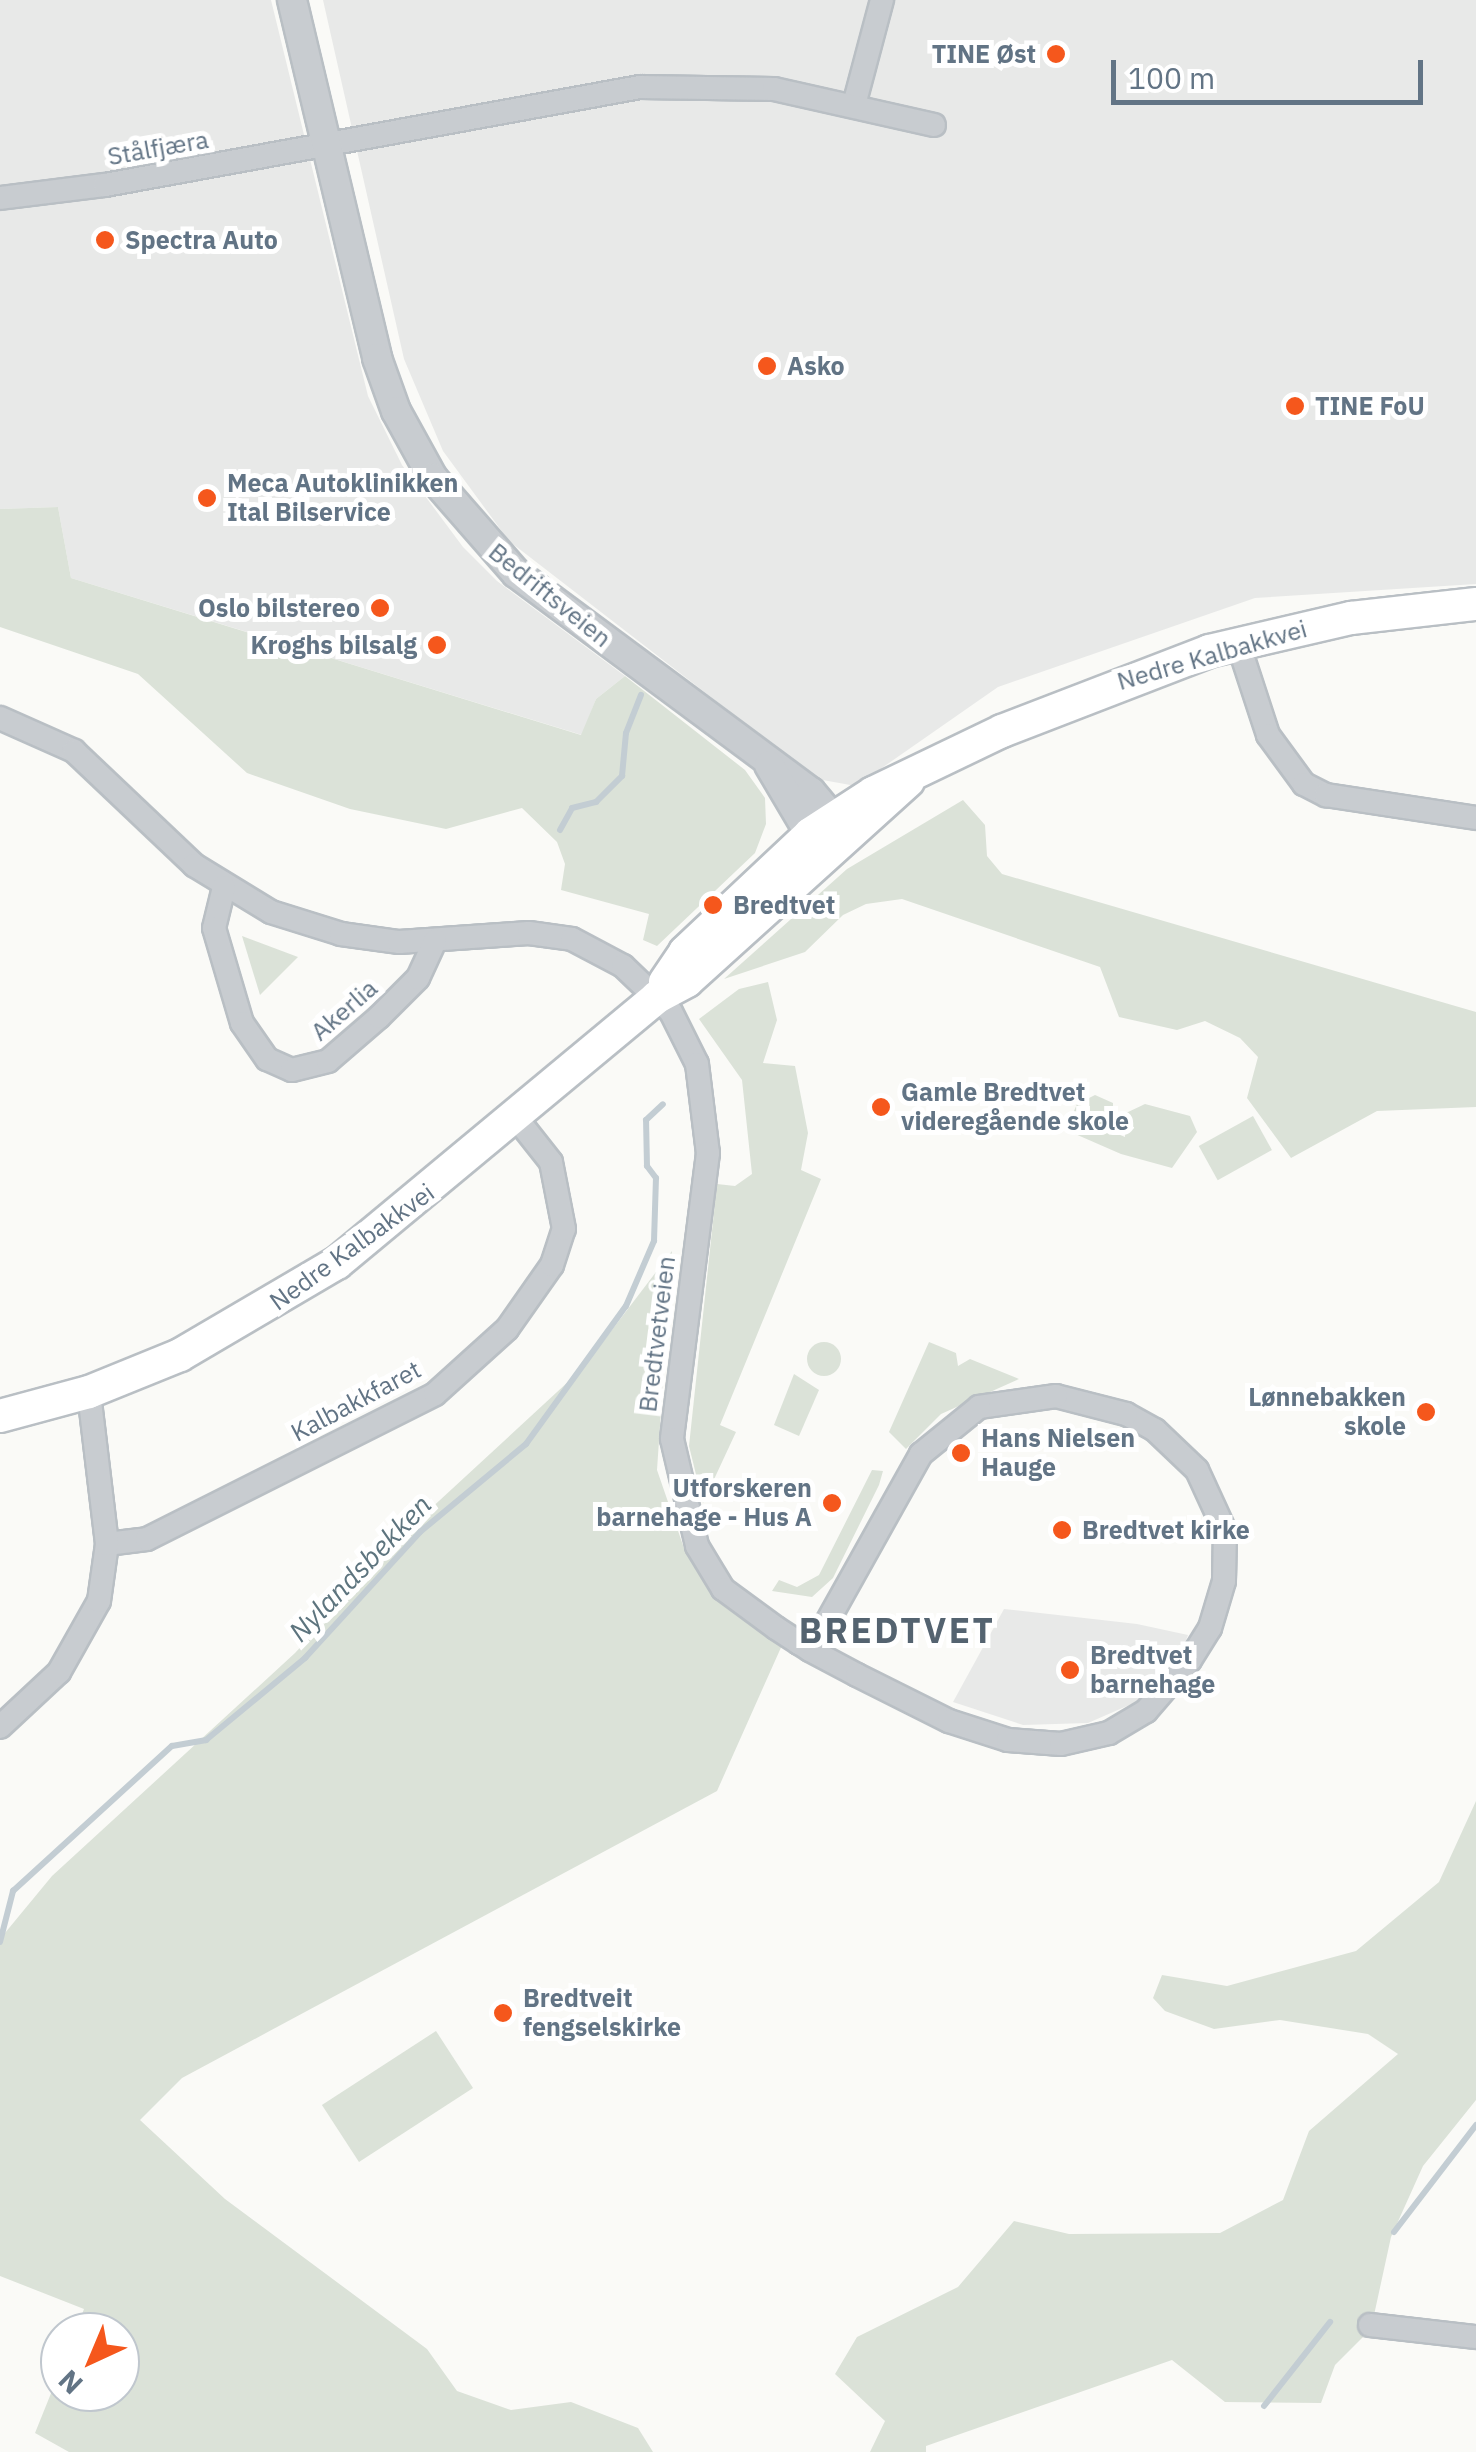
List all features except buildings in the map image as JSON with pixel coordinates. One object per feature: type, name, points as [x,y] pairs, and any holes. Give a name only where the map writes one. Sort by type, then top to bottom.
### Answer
[{"type":"main road","name":"Nedre Kalbakkvei","points":[[0,1416],[90,1392],[180,1355],[298,1290],[516,1119],[657,997],[685,952],[826,832],[908,781],[1079,697],[1238,643],[1352,618],[1476,604]]},
{"type":"street","name":"Bedriftsveien","points":[[292,0],[377,358],[396,411],[433,478],[516,573],[811,792],[826,832]]},
{"type":"street","points":[[854,106],[882,0]]},
{"type":"street","points":[[326,146],[640,87],[774,89],[934,125]]},
{"type":"street","name":"Stålfjæra","points":[[0,198],[326,146]]},
{"type":"street","points":[[1238,643],[1268,735],[1304,784],[1326,795],[1476,818]]},
{"type":"street","name":"Akerlia","points":[[0,718],[74,751],[224,886],[322,930],[436,941],[528,933],[572,939],[607,954],[657,997]]},
{"type":"street","name":"Akerlia","points":[[224,886],[214,916],[218,951],[250,1040],[283,1068],[307,1070],[335,1056],[409,990],[436,941]]},
{"type":"street","name":"Bredtvetveien","points":[[657,997],[679,1024],[696,1064],[708,1153],[672,1439],[697,1546],[723,1589],[798,1643],[949,1720],[1008,1740],[1061,1744],[1109,1732],[1146,1710],[1210,1628],[1224,1580],[1224,1532],[1197,1470],[1155,1430],[1126,1414],[1056,1396],[978,1408],[921,1454],[826,1624],[798,1643]]},
{"type":"street","name":"Kalbakkfaret","points":[[106,1544],[147,1538],[434,1394],[496,1340],[536,1290],[564,1229],[551,1162],[516,1119]]},
{"type":"street","points":[[0,1727],[59,1672],[99,1601],[106,1544],[90,1392]]},
{"type":"street","points":[[1370,2325],[1476,2336]]},
{"type":"shaded area","points":[[0,0],[271,0],[368,396],[402,465],[463,547],[497,581],[625,676],[596,699],[582,735],[71,578],[58,507],[0,509]]},
{"type":"shaded area","points":[[323,0],[1476,0],[1476,584],[1255,598],[998,687],[856,786],[817,779],[509,541],[443,451],[404,359]]},
{"type":"shaded area","points":[[58,507],[71,578],[581,735],[596,699],[625,676],[745,770],[765,798],[766,824],[755,853],[657,946],[643,940],[649,914],[561,890],[565,864],[557,842],[522,808],[446,829],[350,809],[247,773],[138,674],[0,627],[0,509]]},
{"type":"shaded area","points":[[963,800],[985,825],[987,856],[1002,874],[1476,1012],[1476,1107],[1377,1111],[1291,1158],[1247,1098],[1258,1057],[1240,1038],[1205,1021],[1177,1030],[1119,1017],[1100,967],[902,899],[866,904],[843,915],[805,952],[724,979],[847,869]]},
{"type":"shaded area","points":[[242,936],[298,957],[260,995]]},
{"type":"shaded area","points":[[768,982],[777,1020],[763,1063],[795,1066],[808,1133],[801,1170],[821,1179],[720,1425],[736,1432],[703,1503],[689,1446],[717,1184],[735,1186],[752,1174],[742,1080],[699,1019],[739,989]]},
{"type":"shaded area","points":[[1095,1095],[1113,1103],[1113,1132],[1125,1137],[1126,1113],[1145,1104],[1190,1116],[1197,1132],[1172,1168],[1121,1154],[1066,1130],[1077,1104]]},
{"type":"shaded area","points":[[1253,1116],[1272,1150],[1218,1180],[1199,1146]]},
{"type":"shaded area","points":[[672,1251],[657,1470],[685,1551],[716,1592],[783,1643],[717,1791],[182,2078],[140,2120],[225,2199],[427,2349],[457,2391],[511,2410],[571,2402],[638,2428],[653,2452],[69,2452],[35,2433],[43,2412],[140,2412],[140,2312],[83,2312],[84,2309],[0,2276],[0,1939],[52,1876],[295,1653],[427,1512],[583,1368]]},
{"type":"shaded area","points":[[824,1342],[836,1347],[841,1359],[836,1371],[824,1376],[812,1371],[807,1359],[812,1347]]},
{"type":"shaded area","points":[[929,1342],[956,1353],[958,1366],[970,1359],[1019,1379],[941,1414],[906,1449],[889,1432]]},
{"type":"shaded area","points":[[794,1374],[819,1390],[799,1436],[774,1425]]},
{"type":"shaded area","points":[[872,1470],[883,1471],[879,1485],[833,1578],[812,1597],[772,1591],[779,1580],[797,1587],[819,1575]]},
{"type":"shaded area","name":"Bredtvet barnehage","points":[[1004,1609],[1137,1624],[1188,1635],[1179,1659],[1143,1699],[1088,1723],[1023,1725],[953,1702]]},
{"type":"shaded area","points":[[1476,1801],[1476,2100],[1423,2166],[1391,2237],[1371,2329],[1335,2365],[1321,2403],[1225,2402],[1172,2360],[926,2446],[926,2452],[870,2452],[885,2421],[835,2374],[857,2337],[958,2287],[1014,2221],[1069,2234],[1220,2233],[1283,2200],[1309,2131],[1398,2054],[1368,2034],[1280,2020],[1214,2029],[1165,2011],[1153,1998],[1162,1975],[1227,1986],[1356,1951],[1439,1882]]},
{"type":"shaded area","points":[[436,2031],[473,2088],[359,2162],[322,2105]]},
{"type":"waterway","name":"Nylandsbekken","points":[[560,830],[572,808],[596,802],[622,776],[626,733],[641,695]]},
{"type":"waterway","name":"Nylandsbekken","points":[[0,1942],[13,1891],[172,1746],[206,1740],[305,1658],[420,1532],[526,1444],[626,1306],[654,1241],[656,1178],[647,1166],[646,1120],[663,1104]]},
{"type":"waterway","points":[[1394,2232],[1476,2125]]},
{"type":"waterway","points":[[1264,2406],[1330,2322]]},
{"type":"place","name":"TINE Øst","points":[[1056,54]]},
{"type":"place","name":"Spectra Auto","points":[[105,240]]},
{"type":"place","name":"Asko","points":[[767,366]]},
{"type":"place","name":"TINE FoU","points":[[1295,406]]},
{"type":"place","name":"Meca Autoklinikken Ital Bilservice","points":[[207,498]]},
{"type":"place","name":"Oslo bilstereo","points":[[380,608]]},
{"type":"place","name":"Kroghs bilsalg","points":[[437,645]]},
{"type":"place","name":"Bredtvet","points":[[713,905]]},
{"type":"place","name":"Gamle Bredtvet videregående skole","points":[[881,1107]]},
{"type":"place","name":"Lønnebakken skole","points":[[1426,1412]]},
{"type":"place","name":"Hans Nielsen Hauge","points":[[961,1453]]},
{"type":"place","name":"Utforskeren barnehage - Hus A","points":[[832,1503]]},
{"type":"place","name":"Bredtvet kirke","points":[[1062,1530]]},
{"type":"place","name":"Bredtvet barnehage","points":[[1070,1670]]},
{"type":"place","name":"Bredtveit fengselskirke","points":[[503,2013]]},
{"type":"district","name":"BREDTVET","points":[[897,1630]]}]
